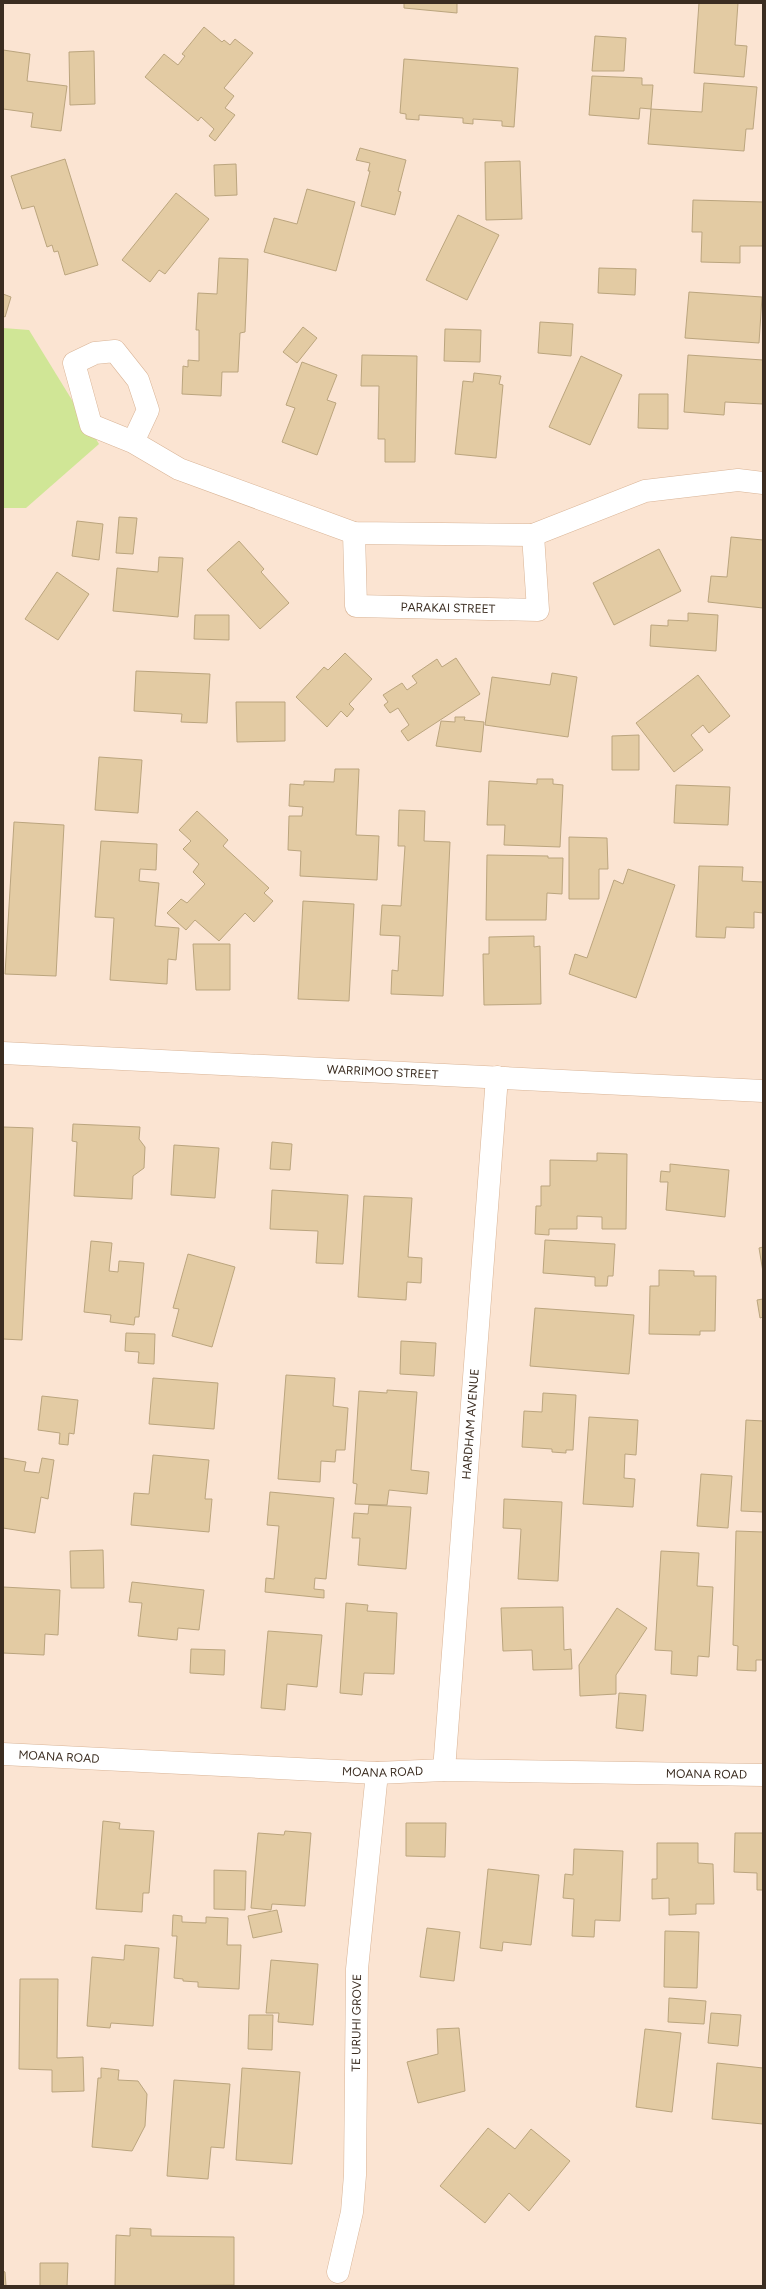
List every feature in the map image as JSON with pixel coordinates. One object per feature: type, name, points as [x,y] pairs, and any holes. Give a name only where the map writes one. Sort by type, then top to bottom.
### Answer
[{"type":"street","points":[[133,442],[179,469],[354,532],[446,535],[533,535],[645,491],[738,480],[763,483]]},
{"type":"street","name":"PARAKAI STREET","points":[[354,532],[356,606],[538,610],[533,535]]},
{"type":"street","name":"WARRIMOO STREET","points":[[3,1052],[763,1091]]},
{"type":"street","name":"HARDHAM AVENUE","points":[[444,1770],[497,1077]]},
{"type":"street","name":"MOANA ROAD","points":[[3,1754],[377,1773],[444,1770],[763,1775]]},
{"type":"street","name":"TE URUHI GROVE","points":[[338,2272],[352,2212],[355,2175],[357,1969],[377,1773]]},
{"type":"green space","points":[[3,328],[29,330],[99,444],[26,508],[3,508]]},
{"type":"building","points":[[404,3],[457,3],[457,13],[404,8]]},
{"type":"building","points":[[699,3],[738,3],[735,45],[747,46],[744,77],[694,73]]},
{"type":"building","points":[[204,27],[222,42],[224,40],[230,45],[235,39],[253,53],[224,88],[234,96],[225,108],[235,115],[215,141],[209,136],[214,129],[201,117],[198,121],[145,77],[164,54],[178,65],[185,56],[182,54]]},
{"type":"building","points":[[595,36],[626,38],[624,71],[592,71]]},
{"type":"building","points":[[3,50],[30,54],[27,81],[67,86],[61,131],[31,127],[33,113],[3,109]]},
{"type":"building","points":[[94,51],[95,104],[70,105],[69,52]]},
{"type":"building","points":[[404,59],[518,68],[514,127],[502,126],[502,121],[473,119],[473,124],[463,123],[463,118],[419,115],[419,120],[406,119],[406,114],[400,113]]},
{"type":"building","points":[[592,76],[642,78],[642,85],[653,85],[651,109],[640,108],[639,119],[589,115]]},
{"type":"building","points":[[704,83],[757,87],[753,129],[746,129],[744,151],[648,144],[651,109],[702,112]]},
{"type":"building","points":[[360,148],[406,160],[398,191],[401,192],[395,215],[361,206],[370,171],[368,171],[370,163],[356,160]]},
{"type":"building","points":[[65,159],[98,265],[65,275],[58,251],[54,252],[52,245],[47,247],[34,206],[22,209],[11,176]]},
{"type":"building","points":[[520,161],[522,219],[486,220],[485,162]]},
{"type":"building","points":[[236,164],[237,195],[215,196],[214,165]]},
{"type":"building","points":[[307,189],[355,202],[336,271],[264,252],[274,218],[297,224]]},
{"type":"building","points":[[176,193],[209,219],[165,274],[159,270],[150,282],[122,260]]},
{"type":"building","points":[[693,200],[763,202],[763,246],[740,246],[740,263],[701,262],[702,232],[692,232]]},
{"type":"building","points":[[458,215],[499,235],[467,300],[426,280]]},
{"type":"building","points":[[219,258],[248,259],[245,332],[240,333],[238,372],[222,372],[221,396],[182,394],[183,366],[188,367],[188,360],[199,361],[199,330],[196,330],[198,293],[217,294]]},
{"type":"building","points":[[599,268],[636,269],[635,295],[598,293]]},
{"type":"building","points":[[689,292],[762,297],[759,343],[685,338]]},
{"type":"building","points":[[3,294],[11,297],[5,317],[3,316]]},
{"type":"building","points":[[540,322],[573,324],[571,356],[538,353]]},
{"type":"building","points":[[303,327],[317,338],[297,363],[283,352]]},
{"type":"building","points":[[445,329],[481,330],[480,362],[444,361]]},
{"type":"building","points":[[362,355],[417,356],[415,462],[385,462],[385,439],[378,439],[379,386],[361,386]]},
{"type":"building","points":[[688,355],[763,360],[763,404],[725,402],[724,415],[684,412]]},
{"type":"building","points":[[581,356],[622,375],[590,445],[549,427]]},
{"type":"building","points":[[302,362],[337,375],[327,400],[336,403],[317,455],[282,442],[295,408],[286,405]]},
{"type":"building","points":[[474,373],[501,376],[499,384],[503,385],[496,458],[455,454],[463,381],[473,382]]},
{"type":"building","points":[[639,394],[668,394],[668,429],[638,428]]},
{"type":"building","points":[[119,517],[137,518],[133,554],[116,553]]},
{"type":"building","points":[[77,521],[103,524],[99,560],[72,556]]},
{"type":"building","points":[[731,537],[763,540],[763,608],[708,602],[711,576],[727,577]]},
{"type":"building","points":[[239,541],[264,569],[261,572],[289,603],[260,629],[207,570]]},
{"type":"building","points":[[659,549],[681,591],[614,625],[593,583]]},
{"type":"building","points":[[159,557],[183,558],[178,617],[113,611],[117,568],[158,572]]},
{"type":"building","points":[[57,572],[89,594],[58,640],[25,619]]},
{"type":"building","points":[[688,613],[718,615],[716,651],[650,646],[651,625],[668,626],[668,620],[688,621]]},
{"type":"building","points":[[195,615],[229,615],[229,640],[194,639]]},
{"type":"building","points":[[345,653],[372,679],[349,704],[354,709],[347,717],[341,711],[327,727],[296,697],[324,667],[328,670]]},
{"type":"building","points":[[456,658],[480,694],[408,741],[401,731],[409,725],[398,708],[390,713],[384,705],[388,702],[383,695],[402,683],[407,690],[417,683],[412,676],[437,659],[442,667]]},
{"type":"building","points":[[136,671],[210,674],[207,723],[181,722],[182,714],[134,711]]},
{"type":"building","points":[[552,673],[577,677],[568,737],[485,725],[492,677],[550,685]]},
{"type":"building","points":[[698,675],[730,716],[709,733],[703,725],[691,735],[703,750],[674,772],[636,723]]},
{"type":"building","points":[[236,702],[285,702],[285,741],[237,742]]},
{"type":"building","points":[[455,717],[465,717],[464,720],[484,722],[481,752],[436,746],[441,721],[455,722]]},
{"type":"building","points":[[639,735],[639,770],[612,770],[612,736]]},
{"type":"building","points":[[99,757],[142,760],[138,813],[95,810]]},
{"type":"building","points":[[335,769],[359,769],[356,835],[379,836],[377,880],[300,876],[301,851],[288,850],[289,816],[302,816],[303,807],[289,806],[290,784],[304,785],[304,781],[334,782]]},
{"type":"building","points":[[537,779],[553,779],[553,784],[563,785],[560,847],[504,845],[505,825],[487,825],[489,781],[537,784]]},
{"type":"building","points":[[676,785],[730,787],[728,825],[674,823]]},
{"type":"building","points":[[399,810],[425,811],[424,841],[450,842],[443,996],[391,994],[392,970],[398,971],[400,936],[380,935],[382,905],[401,906],[405,846],[398,846]]},
{"type":"building","points":[[197,811],[228,840],[223,846],[269,888],[264,893],[273,901],[254,922],[245,913],[219,941],[195,920],[186,930],[167,913],[181,899],[187,903],[205,884],[193,872],[199,864],[183,849],[191,841],[179,830]]},
{"type":"building","points":[[14,822],[64,825],[56,976],[5,974]]},
{"type":"building","points":[[569,837],[607,838],[608,869],[599,869],[599,899],[569,899]]},
{"type":"building","points":[[101,841],[157,844],[156,870],[140,869],[139,881],[159,883],[155,926],[179,928],[176,960],[168,959],[167,984],[110,980],[114,918],[95,917]]},
{"type":"building","points":[[487,855],[548,856],[548,858],[563,858],[562,894],[547,893],[546,920],[486,920]]},
{"type":"building","points":[[699,866],[743,867],[742,881],[763,882],[763,913],[754,912],[754,928],[726,927],[725,938],[696,937]]},
{"type":"building","points":[[628,869],[675,885],[636,998],[569,974],[575,954],[587,958],[614,880],[623,884]]},
{"type":"building","points":[[303,901],[354,904],[349,1001],[298,999]]},
{"type":"building","points":[[534,936],[534,947],[540,946],[541,1004],[484,1005],[483,954],[489,954],[489,937]]},
{"type":"building","points":[[193,944],[230,944],[230,990],[196,990]]},
{"type":"building","points":[[73,1124],[140,1127],[139,1139],[145,1147],[144,1168],[133,1176],[132,1199],[74,1196],[77,1142],[72,1141]]},
{"type":"building","points":[[3,1127],[33,1128],[22,1340],[3,1339]]},
{"type":"building","points":[[272,1142],[292,1144],[290,1170],[270,1169]]},
{"type":"building","points":[[174,1145],[219,1148],[215,1198],[171,1195]]},
{"type":"building","points":[[597,1153],[627,1154],[626,1229],[602,1229],[602,1217],[577,1216],[577,1229],[549,1229],[549,1235],[535,1234],[536,1206],[541,1206],[541,1186],[550,1186],[550,1160],[597,1161]]},
{"type":"building","points":[[670,1164],[729,1170],[725,1217],[666,1210],[668,1182],[660,1182],[661,1171],[670,1172]]},
{"type":"building","points":[[272,1190],[348,1195],[343,1264],[316,1263],[318,1231],[270,1229]]},
{"type":"building","points":[[364,1196],[412,1198],[408,1257],[422,1258],[421,1283],[407,1282],[406,1300],[358,1297]]},
{"type":"building","points":[[545,1240],[615,1244],[613,1276],[608,1276],[607,1286],[595,1286],[595,1277],[543,1273]]},
{"type":"building","points":[[91,1241],[112,1243],[109,1271],[118,1272],[119,1261],[144,1263],[139,1317],[135,1317],[134,1325],[110,1322],[111,1315],[84,1312]]},
{"type":"building","points":[[763,1247],[763,1272],[759,1248]]},
{"type":"building","points":[[188,1254],[235,1267],[212,1347],[172,1336],[179,1309],[173,1308]]},
{"type":"building","points":[[659,1270],[694,1271],[694,1276],[716,1276],[715,1331],[700,1331],[700,1335],[649,1334],[650,1286],[659,1286]]},
{"type":"building","points":[[763,1299],[763,1317],[760,1318],[757,1300]]},
{"type":"building","points":[[535,1308],[634,1315],[629,1374],[530,1366]]},
{"type":"building","points":[[126,1333],[155,1334],[154,1364],[138,1363],[139,1352],[125,1351]]},
{"type":"building","points":[[401,1341],[436,1343],[434,1376],[400,1374]]},
{"type":"building","points":[[286,1375],[335,1378],[333,1406],[348,1408],[345,1450],[336,1450],[335,1462],[321,1461],[320,1482],[278,1479]]},
{"type":"building","points":[[153,1378],[218,1383],[214,1429],[149,1424]]},
{"type":"building","points":[[387,1390],[417,1392],[411,1470],[429,1472],[427,1494],[389,1490],[387,1505],[355,1504],[357,1484],[353,1483],[359,1391],[387,1393]]},
{"type":"building","points":[[543,1393],[576,1395],[573,1450],[566,1450],[566,1453],[552,1452],[552,1449],[522,1447],[524,1411],[542,1412]]},
{"type":"building","points":[[42,1396],[78,1400],[74,1434],[69,1433],[68,1445],[59,1444],[60,1433],[38,1430]]},
{"type":"building","points":[[589,1417],[638,1420],[636,1455],[625,1454],[624,1478],[635,1479],[633,1507],[583,1504]]},
{"type":"building","points":[[746,1420],[763,1421],[763,1512],[741,1511]]},
{"type":"building","points":[[153,1455],[209,1460],[205,1499],[212,1499],[209,1532],[131,1525],[134,1493],[149,1494]]},
{"type":"building","points":[[3,1458],[26,1462],[24,1471],[39,1473],[42,1458],[54,1460],[48,1499],[41,1497],[35,1533],[3,1528]]},
{"type":"building","points":[[701,1474],[732,1476],[728,1528],[697,1526]]},
{"type":"building","points":[[270,1492],[334,1498],[326,1579],[315,1578],[314,1589],[324,1590],[324,1598],[265,1592],[266,1578],[274,1579],[279,1526],[267,1525]]},
{"type":"building","points":[[504,1499],[562,1502],[558,1581],[518,1579],[521,1529],[503,1528]]},
{"type":"building","points":[[369,1505],[411,1507],[406,1569],[358,1565],[360,1538],[352,1538],[354,1513],[368,1514]]},
{"type":"building","points":[[736,1531],[763,1532],[763,1660],[756,1660],[756,1671],[737,1670],[738,1646],[733,1645]]},
{"type":"building","points":[[103,1550],[104,1588],[71,1588],[70,1551]]},
{"type":"building","points":[[661,1551],[699,1553],[697,1586],[713,1587],[709,1657],[698,1656],[697,1676],[671,1674],[672,1651],[655,1650]]},
{"type":"building","points":[[132,1582],[204,1590],[199,1630],[178,1628],[177,1640],[138,1636],[142,1603],[129,1602]]},
{"type":"building","points":[[3,1587],[60,1590],[58,1635],[45,1634],[44,1655],[3,1653]]},
{"type":"building","points":[[346,1603],[368,1605],[367,1611],[397,1613],[394,1674],[364,1673],[362,1695],[340,1693]]},
{"type":"building","points":[[563,1607],[564,1650],[571,1649],[572,1669],[533,1670],[532,1650],[503,1651],[501,1608]]},
{"type":"building","points":[[617,1608],[647,1628],[616,1675],[616,1694],[580,1696],[579,1665]]},
{"type":"building","points":[[268,1631],[322,1635],[317,1687],[287,1684],[285,1710],[261,1708]]},
{"type":"building","points":[[191,1649],[225,1650],[224,1675],[190,1673]]},
{"type":"building","points":[[619,1693],[646,1695],[643,1731],[616,1728]]},
{"type":"building","points":[[103,1821],[120,1823],[119,1829],[154,1831],[149,1893],[143,1893],[142,1912],[96,1909]]},
{"type":"building","points":[[406,1823],[446,1823],[445,1857],[406,1856]]},
{"type":"building","points":[[285,1831],[311,1833],[305,1906],[272,1904],[271,1910],[251,1908],[258,1833],[284,1835]]},
{"type":"building","points":[[735,1833],[763,1833],[763,1890],[757,1890],[757,1873],[734,1872]]},
{"type":"building","points":[[657,1843],[698,1843],[698,1863],[713,1864],[714,1904],[696,1904],[696,1914],[669,1915],[669,1898],[652,1899],[652,1879],[657,1879]]},
{"type":"building","points":[[574,1849],[623,1851],[620,1921],[595,1920],[594,1937],[572,1936],[574,1899],[563,1898],[565,1874],[573,1875]]},
{"type":"building","points":[[488,1869],[539,1875],[531,1945],[503,1942],[502,1951],[480,1948]]},
{"type":"building","points":[[214,1870],[246,1871],[245,1910],[214,1909]]},
{"type":"building","points":[[277,1910],[282,1932],[253,1938],[248,1916]]},
{"type":"building","points":[[173,1915],[182,1916],[182,1922],[206,1923],[206,1917],[228,1918],[227,1945],[241,1945],[239,1989],[198,1987],[198,1982],[183,1981],[183,1979],[174,1978],[177,1936],[172,1936]]},
{"type":"building","points":[[427,1928],[460,1932],[454,1981],[420,1977]]},
{"type":"building","points":[[665,1931],[699,1932],[697,1988],[664,1987]]},
{"type":"building","points":[[125,1945],[159,1948],[153,2026],[111,2023],[110,2028],[87,2026],[92,1957],[124,1960]]},
{"type":"building","points":[[271,1960],[318,1964],[313,2025],[278,2022],[279,2013],[266,2013]]},
{"type":"building","points":[[20,1979],[58,1979],[57,2058],[83,2057],[84,2091],[52,2092],[52,2070],[19,2069]]},
{"type":"building","points":[[669,1998],[706,2001],[704,2024],[668,2022]]},
{"type":"building","points":[[711,2013],[741,2015],[738,2046],[708,2043]]},
{"type":"building","points":[[249,2015],[273,2015],[272,2050],[248,2049]]},
{"type":"building","points":[[459,2028],[465,2091],[418,2103],[407,2062],[438,2054],[437,2029]]},
{"type":"building","points":[[645,2029],[681,2033],[672,2112],[636,2107]]},
{"type":"building","points":[[717,2063],[763,2068],[763,2124],[712,2119]]},
{"type":"building","points":[[101,2068],[119,2070],[118,2080],[138,2081],[147,2094],[145,2126],[132,2151],[92,2147],[98,2078],[101,2078]]},
{"type":"building","points":[[242,2068],[300,2072],[292,2164],[236,2160]]},
{"type":"building","points":[[174,2080],[230,2084],[224,2148],[211,2147],[208,2179],[167,2176]]},
{"type":"building","points":[[488,2128],[515,2149],[531,2129],[570,2161],[529,2211],[509,2193],[485,2223],[440,2186]]},
{"type":"building","points":[[130,2228],[151,2229],[151,2236],[234,2237],[234,2285],[115,2286],[116,2235],[130,2236]]},
{"type":"building","points":[[40,2263],[68,2263],[67,2286],[40,2286]]},
{"type":"building","points":[[3,2271],[5,2272],[6,2286],[3,2286]]}]
